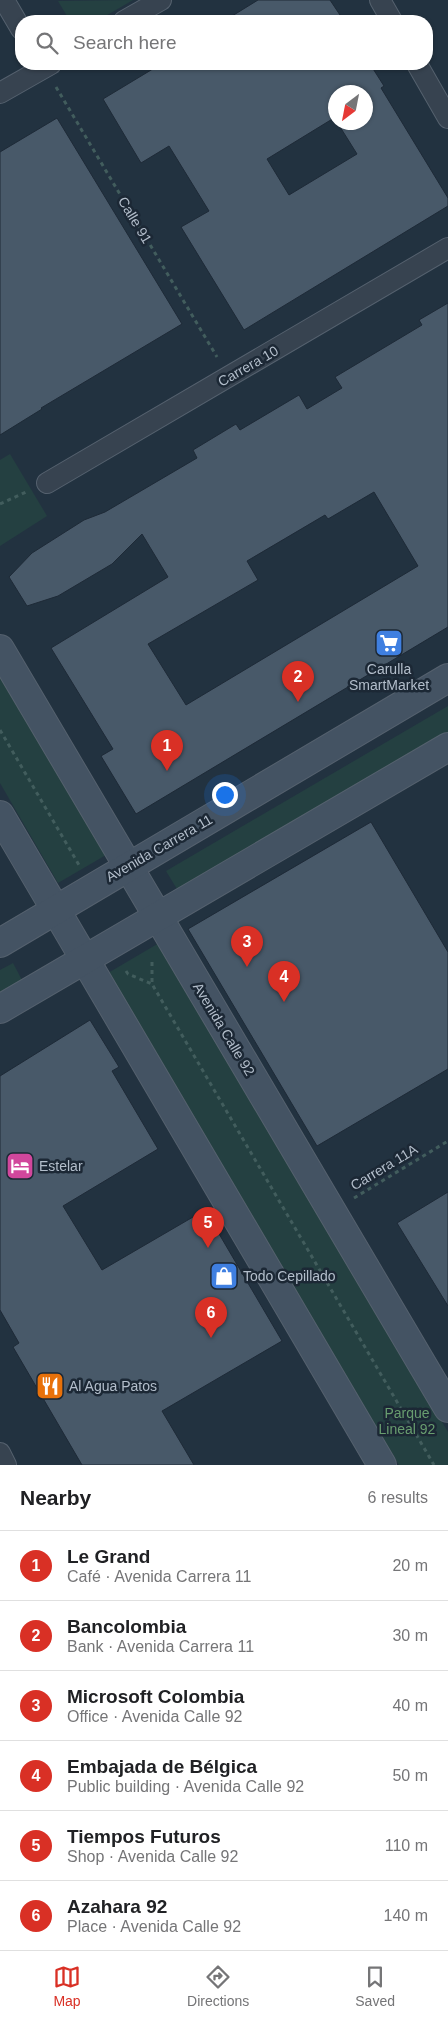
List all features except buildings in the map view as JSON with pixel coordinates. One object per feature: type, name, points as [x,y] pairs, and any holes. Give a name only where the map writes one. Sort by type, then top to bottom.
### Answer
[{"type":"main road","name":"Avenida Calle 92","points":[[0,650],[448,1408]]},
{"type":"main road","name":"Avenida Carrera 11","points":[[0,943],[448,678]]},
{"type":"main road","points":[[0,1009],[85,961],[158,916],[448,746]]},
{"type":"main road","points":[[0,815],[382,1465]]},
{"type":"street","points":[[4,0],[15,19]]},
{"type":"street","points":[[135,15],[161,0]]},
{"type":"street","points":[[380,0],[389,15]]},
{"type":"street","points":[[0,93],[38,70]]},
{"type":"street","points":[[420,70],[448,118]]},
{"type":"street","name":"Carrera 10","points":[[48,483],[448,248]]},
{"type":"street","points":[[0,1453],[6,1465]]},
{"type":"path","name":"Calle 91","points":[[49,70],[229,377]]},
{"type":"path","points":[[0,730],[92,888]]},
{"type":"path","points":[[152,960],[152,984],[434,1465]]},
{"type":"path","points":[[128,974],[152,984]]},
{"type":"path","name":"Carrera 11A","points":[[332,1212],[448,1142]]},
{"type":"green space","points":[[133,0],[107,15],[66,15],[58,1]]},
{"type":"green space","points":[[10,454],[47,516],[0,546],[0,460]]},
{"type":"green space","points":[[0,673],[106,855],[58,883],[0,783]]},
{"type":"green space","points":[[448,706],[448,745],[180,894],[166,871]]},
{"type":"green space","name":"Parque Lineal 92","points":[[159,943],[448,1432],[448,1465],[399,1465],[108,973]]},
{"type":"green space","points":[[13,963],[23,982],[0,995],[0,970]]},
{"type":"place","name":"Carulla SmartMarket","points":[[389,643]]},
{"type":"place","name":"Bancolombia","points":[[298,702]]},
{"type":"place","name":"Le Grand","points":[[167,771]]},
{"type":"place","name":"Microsoft Colombia","points":[[247,967]]},
{"type":"place","name":"Embajada de Bélgica","points":[[284,1002]]},
{"type":"place","name":"Estelar","points":[[20,1166]]},
{"type":"place","name":"Tiempos Futuros","points":[[208,1248]]},
{"type":"place","name":"Todo Cepillado","points":[[224,1276]]},
{"type":"place","name":"Azahara 92","points":[[211,1338]]},
{"type":"place","name":"Al Agua Patos","points":[[50,1386]]}]
